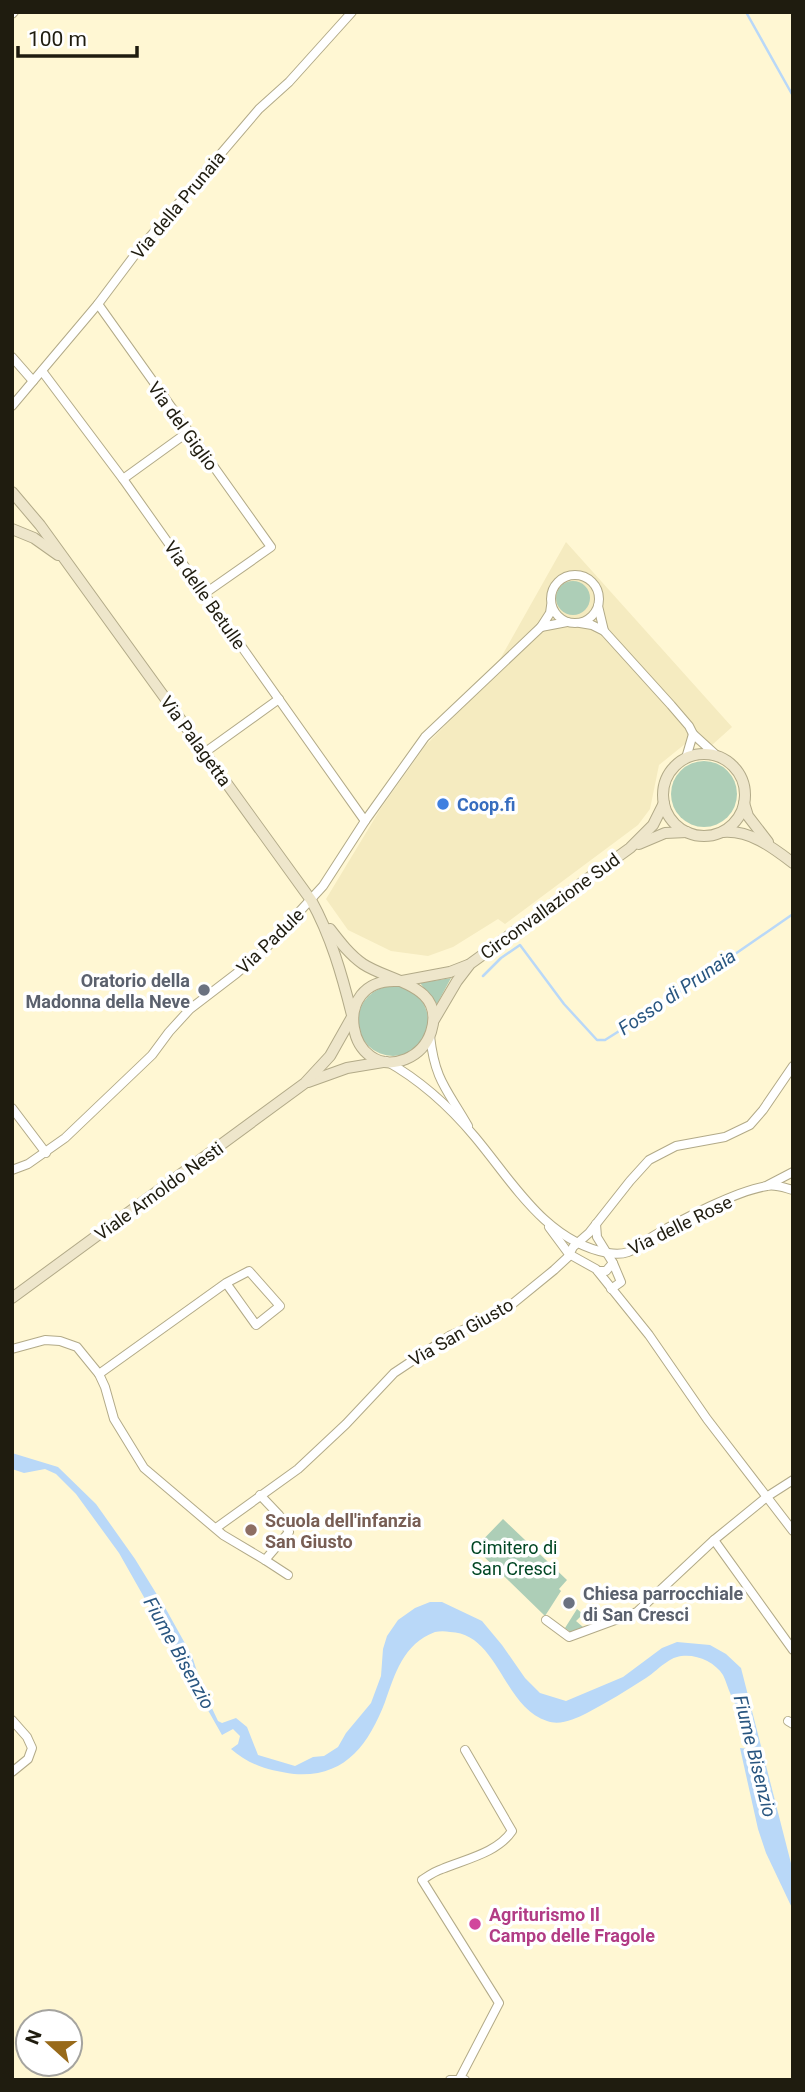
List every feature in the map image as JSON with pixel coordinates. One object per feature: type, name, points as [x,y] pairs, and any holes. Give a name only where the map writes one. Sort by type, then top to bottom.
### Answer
[{"type":"street","name":"Via della Prunaia","points":[[12,406],[260,109],[289,82],[352,12]]},
{"type":"street","name":"Via del Giglio","points":[[98,304],[271,547],[204,594]]},
{"type":"street","points":[[12,357],[33,381]]},
{"type":"street","name":"Via delle Betulle","points":[[42,371],[123,480],[365,821]]},
{"type":"street","points":[[123,480],[188,432]]},
{"type":"street","name":"Via Palagetta","points":[[12,492],[66,561],[311,900],[323,922],[340,968],[354,1033],[361,1047],[372,1056],[416,1079],[473,1134],[569,1254]]},
{"type":"street","name":"Via Palagetta","points":[[12,501],[26,508]]},
{"type":"street","name":"Via Palagetta","points":[[12,529],[34,538],[66,561]]},
{"type":"street","points":[[12,536],[34,538]]},
{"type":"street","points":[[541,627],[550,613],[551,596],[557,583],[562,578],[576,575],[583,576],[597,591],[604,631]]},
{"type":"street","points":[[551,603],[557,615],[604,631],[671,705],[693,734],[716,755],[728,761],[740,774],[745,790],[744,803],[735,821],[717,834]]},
{"type":"street","points":[[541,627],[590,617],[598,606]]},
{"type":"street","name":"Via Padule","points":[[12,1170],[46,1153],[152,1055],[169,1031],[190,1009],[267,947],[323,887],[365,821],[425,737],[541,627]]},
{"type":"street","points":[[204,753],[279,699]]},
{"type":"street","points":[[685,758],[693,734]]},
{"type":"street","points":[[685,758],[703,754],[716,755]]},
{"type":"street","name":"Circonvallazione Sud","points":[[399,981],[450,972],[470,964],[630,848],[653,825],[664,803],[667,777],[685,758]]},
{"type":"street","points":[[664,803],[674,822],[691,833]]},
{"type":"street","points":[[744,803],[750,819],[775,849],[793,863]]},
{"type":"street","name":"Circonvallazione Sud","points":[[630,848],[665,833],[678,831],[701,836],[726,832],[743,834],[775,849]]},
{"type":"street","name":"Via Palagetta","points":[[323,922],[362,963],[414,987],[425,996],[431,1008],[433,1023],[430,1035],[439,1079],[473,1134]]},
{"type":"street","name":"Circonvallazione Sud","points":[[433,1023],[470,964]]},
{"type":"street","points":[[352,1016],[358,1000],[368,989],[381,982],[399,981]]},
{"type":"street","name":"Viale Arnoldo Nesti","points":[[12,1298],[305,1083],[330,1056],[352,1016]]},
{"type":"street","points":[[386,1062],[412,1056],[422,1048],[430,1035]]},
{"type":"street","name":"Viale Arnoldo Nesti","points":[[305,1083],[347,1068],[386,1062]]},
{"type":"street","name":"Via San Giusto","points":[[216,1528],[306,1462],[394,1373],[451,1335],[500,1314],[562,1264],[638,1170],[654,1156],[684,1144],[725,1137],[750,1125],[793,1066]]},
{"type":"street","points":[[12,1108],[46,1153]]},
{"type":"street","points":[[768,1186],[793,1172]]},
{"type":"street","name":"Via delle Rose","points":[[607,1253],[629,1254],[653,1236],[728,1199],[768,1186],[793,1190]]},
{"type":"street","name":"Via Palagetta","points":[[545,1221],[577,1244]]},
{"type":"street","points":[[596,1224],[597,1237],[613,1263],[621,1283],[611,1289]]},
{"type":"street","points":[[577,1244],[607,1253]]},
{"type":"street","points":[[569,1254],[598,1271],[649,1335],[707,1419],[793,1531]]},
{"type":"street","points":[[598,1271],[606,1271],[613,1263]]},
{"type":"street","points":[[99,1374],[226,1283],[250,1272],[280,1306],[256,1325],[226,1283]]},
{"type":"street","points":[[12,1349],[46,1340],[72,1344],[84,1353],[106,1387],[114,1419],[144,1468],[236,1544],[288,1575]]},
{"type":"street","points":[[546,1620],[569,1637],[637,1612],[714,1540],[768,1496],[793,1480]]},
{"type":"street","points":[[260,1495],[279,1515],[289,1532],[265,1560]]},
{"type":"street","points":[[714,1540],[793,1650]]},
{"type":"street","points":[[12,1720],[33,1748],[28,1759],[12,1772]]},
{"type":"street","points":[[450,2080],[462,2079],[499,2003],[422,1880],[500,1844],[512,1831],[465,1750]]},
{"type":"shaded area","points":[[566,542],[732,727],[712,745],[685,744],[659,765],[650,809],[638,825],[505,924],[498,919],[453,947],[428,956],[391,951],[348,930],[326,899],[381,808],[425,746],[486,684]]},
{"type":"green space","points":[[573,581],[585,586],[590,598],[585,610],[573,615],[561,610],[556,598],[561,586]]},
{"type":"green space","points":[[697,761],[711,761],[723,766],[732,775],[737,794],[735,807],[728,818],[711,827],[697,827],[685,822],[676,813],[671,801],[671,787],[676,775],[685,766]]},
{"type":"green space","points":[[451,978],[437,1004],[420,983]]},
{"type":"green space","points":[[393,986],[418,996],[428,1021],[418,1046],[393,1056],[368,1046],[358,1021],[368,996]]},
{"type":"green space","name":"Cimitero di San Cresci","points":[[503,1519],[567,1580],[559,1589],[561,1591],[545,1616],[475,1548]]},
{"type":"green space","points":[[577,1609],[583,1614],[576,1621],[583,1627],[573,1634],[565,1628]]},
{"type":"water","name":"Fiume Bisenzio","points":[[12,1453],[58,1467],[96,1504],[167,1611],[192,1656],[202,1687],[218,1721],[222,1723],[236,1718],[247,1727],[258,1755],[295,1766],[313,1757],[324,1756],[338,1747],[371,1703],[381,1676],[387,1636],[398,1620],[415,1608],[430,1602],[442,1602],[482,1621],[525,1678],[540,1693],[566,1701],[623,1677],[662,1648],[677,1642],[710,1645],[726,1654],[741,1668],[793,1871],[793,1910],[766,1853],[758,1829],[740,1748],[751,1749],[748,1735],[723,1675],[712,1664],[697,1657],[674,1658],[587,1713],[557,1723],[532,1713],[520,1701],[479,1644],[466,1636],[446,1631],[435,1632],[424,1637],[408,1652],[371,1732],[352,1756],[327,1771],[312,1774],[268,1769],[245,1759],[231,1749],[238,1744],[240,1736],[233,1729],[222,1735],[119,1553],[76,1494],[56,1474],[45,1469],[24,1473],[12,1469]]},
{"type":"waterway","points":[[746,12],[793,96]]},
{"type":"waterway","name":"Fosso di Prunaia","points":[[483,976],[501,958],[520,945],[564,1004],[597,1040],[605,1040],[673,997],[793,914]]},
{"type":"place","name":"Coop.fi","points":[[443,804]]},
{"type":"place","name":"Oratorio della Madonna della Neve","points":[[204,990]]},
{"type":"place","name":"Scuola dell'infanzia San Giusto","points":[[251,1530]]},
{"type":"place","name":"Chiesa parrocchiale di San Cresci","points":[[569,1603]]},
{"type":"place","name":"Agriturismo Il Campo delle Fragole","points":[[475,1924]]}]
